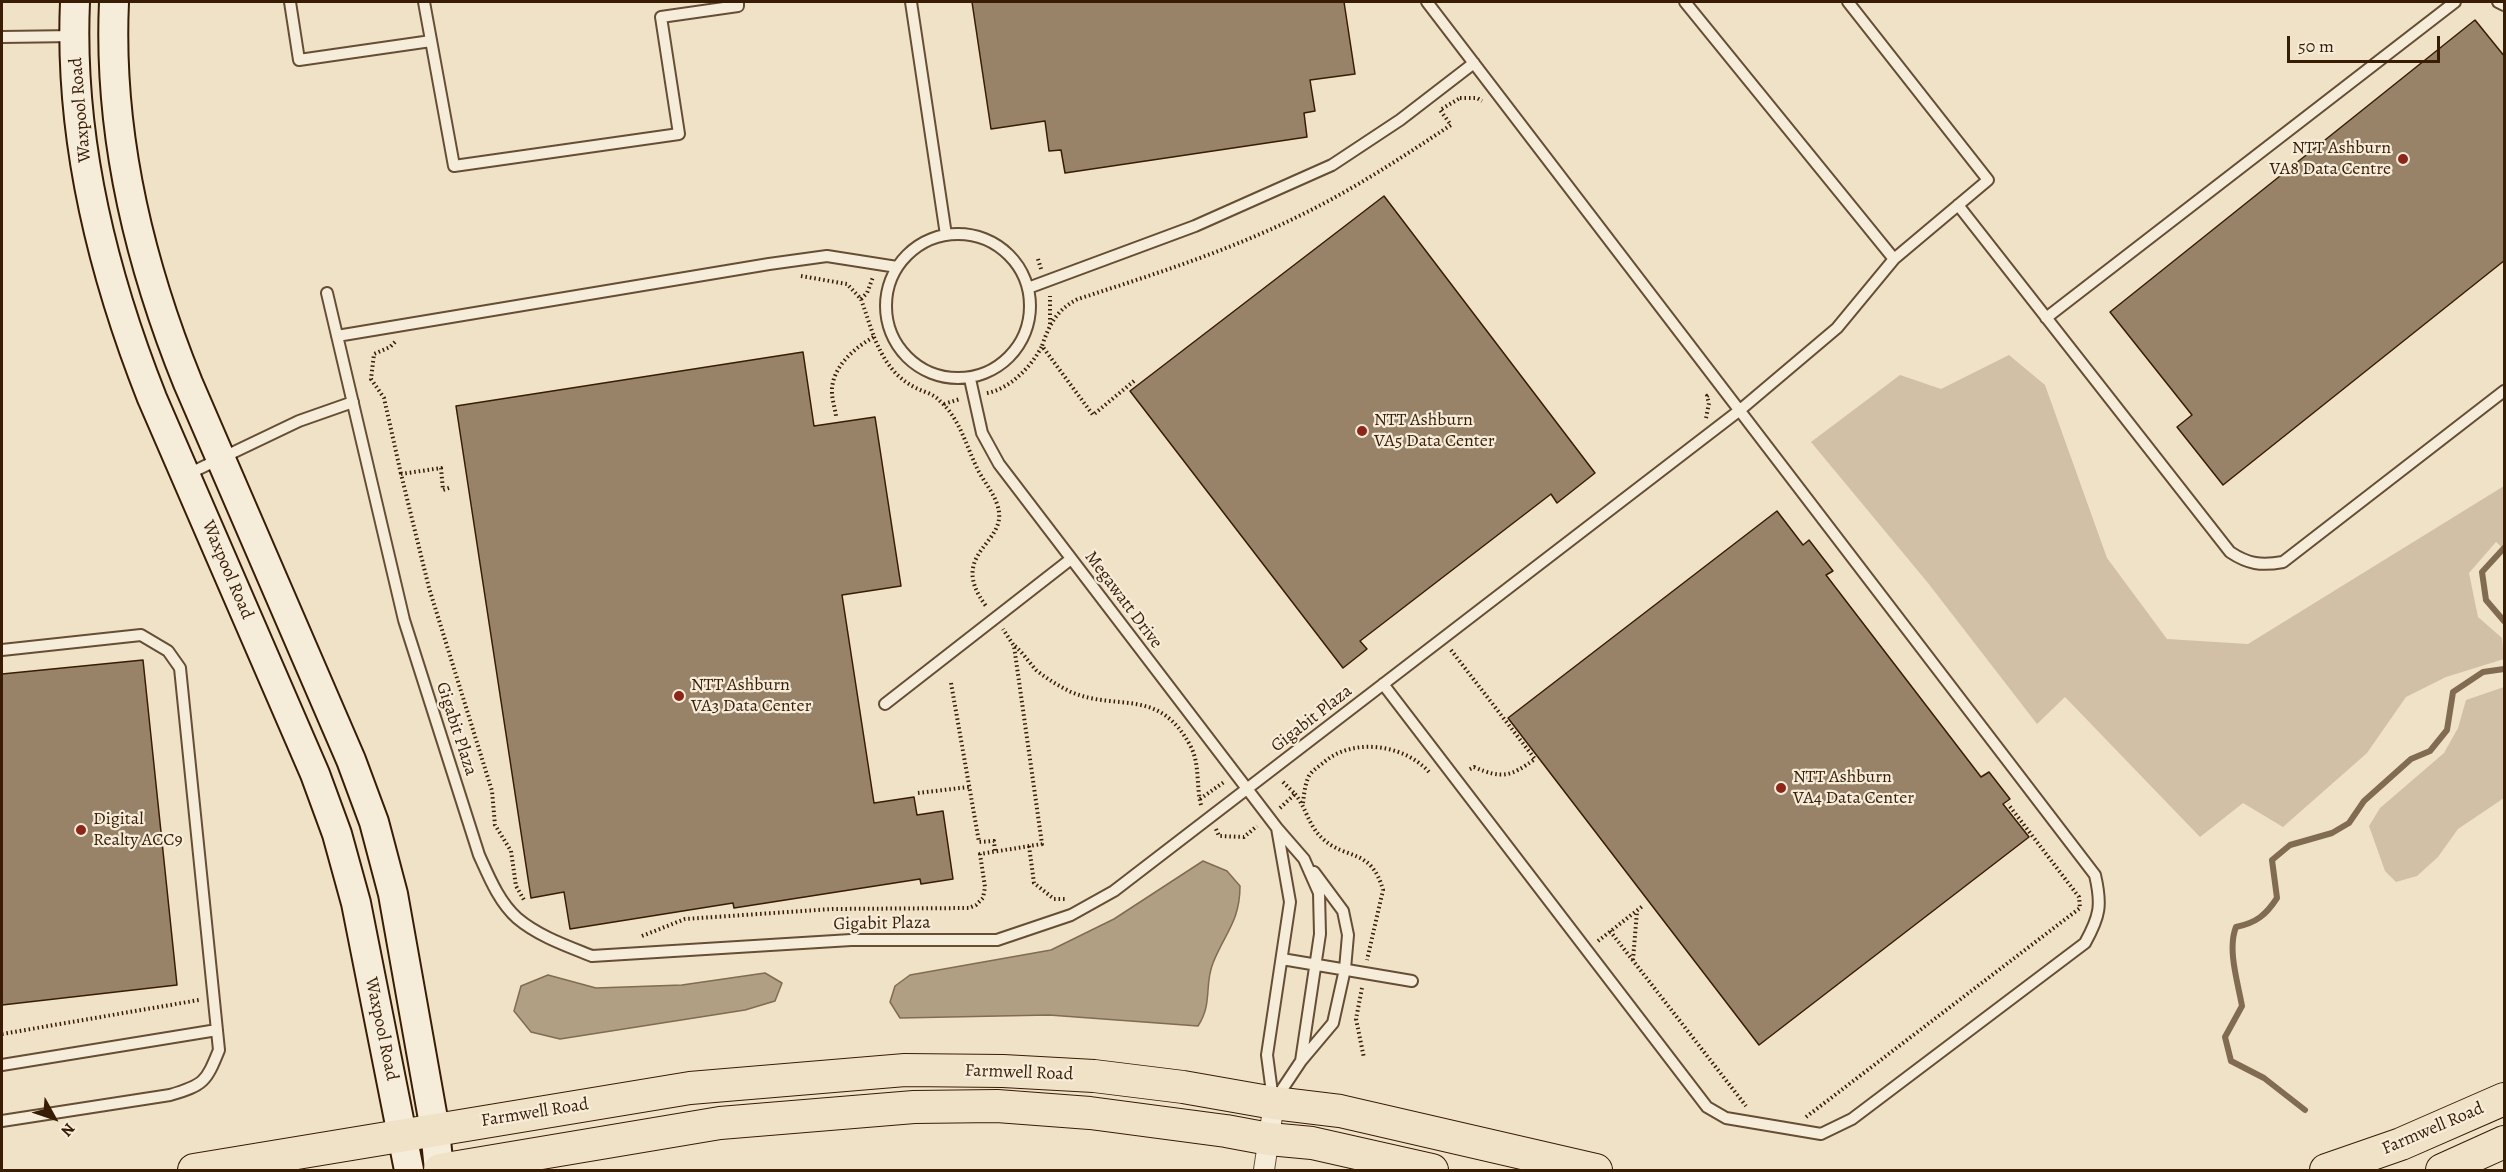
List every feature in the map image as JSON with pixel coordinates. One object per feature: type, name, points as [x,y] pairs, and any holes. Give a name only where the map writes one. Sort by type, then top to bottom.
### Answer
[{"type":"main road","name":"Waxpool Road","points":[[75,2],[76,86],[83,151],[94,215],[107,268],[130,341],[315,774],[337,834],[356,903],[404,1135],[409,1170]]},
{"type":"main road","name":"Waxpool Road","points":[[114,2],[115,83],[121,145],[131,207],[147,268],[166,328],[351,760],[374,822],[393,894],[440,1170]]},
{"type":"main road","name":"Farmwell Road","points":[[435,1130],[690,1088],[905,1070],[1003,1071],[1094,1076],[1340,1111],[1596,1170]]},
{"type":"main road","name":"Farmwell Road","points":[[2326,1170],[2401,1144],[2505,1099]]},
{"type":"main road","name":"Farmwell Road","points":[[440,1170],[720,1123],[914,1107],[997,1106],[1090,1113],[1312,1143],[1432,1170]]},
{"type":"main road","points":[[194,1170],[435,1130]]},
{"type":"main road","points":[[2442,1170],[2505,1143]]},
{"type":"street","points":[[1264,1170],[1274,1103]]},
{"type":"lane","points":[[290,2],[299,60],[431,41]]},
{"type":"lane","points":[[424,2],[454,166],[679,134],[661,17],[738,6],[738,2]]},
{"type":"lane","points":[[911,2],[946,235]]},
{"type":"lane","points":[[1383,684],[1707,1107],[1726,1118],[1821,1134],[1852,1119],[2085,943],[2097,920],[2101,899],[2095,875],[1427,2]]},
{"type":"lane","points":[[1684,2],[1893,259]]},
{"type":"lane","name":"Gigabit Plaza","points":[[327,293],[404,620],[479,855],[495,888],[517,918],[553,940],[592,956],[851,940],[997,940],[1071,915],[1113,891],[1272,771],[1740,410],[1838,328],[1893,259],[1988,180],[1848,2]]},
{"type":"lane","points":[[2046,318],[2455,2]]},
{"type":"lane","points":[[2498,2],[2505,5]]},
{"type":"lane","points":[[2,37],[75,36]]},
{"type":"lane","points":[[1029,288],[1195,226],[1332,165],[1400,120],[1474,63]]},
{"type":"lane","points":[[1958,205],[2230,552],[2245,562],[2263,566],[2283,562],[2505,391]]},
{"type":"lane","points":[[958,233],[981,237],[1003,248],[1019,266],[1029,288],[1031,312],[1025,335],[1012,356],[993,371],[970,379],[946,379],[923,371],[904,356],[891,336],[885,313],[887,289],[897,267],[913,249],[934,237],[946,235],[958,233]]},
{"type":"lane","points":[[337,336],[826,256],[897,267]]},
{"type":"lane","name":"Megawatt Drive","points":[[970,379],[982,433],[999,464],[1277,828],[1304,859]]},
{"type":"lane","points":[[186,476],[299,421],[353,402]]},
{"type":"lane","points":[[885,704],[1071,558]]},
{"type":"lane","points":[[2,650],[141,635],[168,651],[180,668],[219,1050],[208,1078],[192,1089],[170,1095],[2,1121]]},
{"type":"lane","points":[[1274,1103],[1267,1054],[1290,902],[1277,828]]},
{"type":"lane","points":[[1301,1061],[1320,934],[1319,894],[1304,859]]},
{"type":"lane","points":[[1274,1103],[1301,1061],[1333,1023],[1344,969],[1348,935],[1343,911],[1304,859]]},
{"type":"lane","points":[[1282,959],[1412,981]]},
{"type":"lane","points":[[2,1065],[217,1030]]},
{"type":"path","points":[[943,404],[996,391],[1024,371],[1036,357],[1050,325],[1068,304],[1218,251],[1306,212],[1451,125],[1440,110],[1460,98]]},
{"type":"path","points":[[797,275],[847,284],[861,299],[882,357],[893,372],[914,388],[938,398],[961,427],[980,474],[998,507],[1000,518],[995,530],[976,557],[972,571],[974,588],[1014,646],[1044,676],[1074,693],[1137,703],[1160,712],[1174,723],[1192,748],[1200,801],[1219,836],[1244,837],[1295,794],[1272,771]]},
{"type":"path","points":[[836,416],[832,390],[834,380],[850,354],[860,344],[874,337]]},
{"type":"path","points":[[398,339],[390,347],[374,354],[371,379],[384,398],[429,588],[492,791],[495,825],[511,851],[516,886],[529,906]]},
{"type":"path","points":[[1042,346],[1094,415],[1134,381]]},
{"type":"path","points":[[401,474],[441,468],[443,490],[449,488]]},
{"type":"path","points":[[631,939],[651,934],[686,919],[832,909],[969,908],[976,905],[983,898],[985,887],[980,854],[1042,844],[1014,646]]},
{"type":"path","points":[[951,683],[979,842],[994,841],[995,852]]},
{"type":"path","points":[[1303,803],[1310,774],[1327,759],[1348,749],[1377,747],[1404,754],[1426,769],[1433,777]]},
{"type":"path","points":[[1193,809],[1236,774]]},
{"type":"path","points":[[918,793],[969,787]]},
{"type":"path","points":[[1796,1115],[1806,1117],[2080,908],[2079,897],[2008,804]]},
{"type":"path","points":[[1029,846],[1032,876],[1038,888],[1054,899],[1075,896]]},
{"type":"path","points":[[1587,950],[1644,905]]},
{"type":"path","points":[[1633,961],[1637,910]]},
{"type":"path","points":[[1610,931],[1747,1107],[1757,1109]]},
{"type":"path","points":[[2,1034],[214,997]]},
{"type":"shaded area","points":[[2009,355],[2045,385],[2107,558],[2167,639],[2248,644],[2504,486],[2504,549],[2496,542],[2469,573],[2478,617],[2502,638],[2504,659],[2446,677],[2406,697],[2367,753],[2283,827],[2243,803],[2200,837],[2065,697],[2037,724],[1928,583],[1811,442],[1900,375],[1941,389]]},
{"type":"shaded area","points":[[2504,687],[2504,798],[2458,829],[2438,857],[2417,876],[2396,882],[2385,871],[2369,826],[2380,808],[2444,753],[2458,728],[2466,700]]},
{"type":"shaded area","points":[[1203,861],[1227,871],[1240,886],[1235,918],[1210,971],[1207,1002],[1203,1018],[1198,1026],[1049,1015],[900,1018],[890,1002],[895,986],[910,975],[1051,950],[1114,919]]},
{"type":"shaded area","points":[[765,973],[782,983],[775,1001],[745,1010],[560,1039],[531,1032],[514,1011],[521,986],[548,975],[596,988],[682,985]]},
{"type":"building","points":[[972,2],[1344,2],[1355,74],[1310,80],[1315,111],[1304,113],[1307,137],[1065,173],[1061,150],[1049,151],[1045,121],[991,129]]},
{"type":"building","name":"NTT Ashburn VA8 Data Centre","points":[[2475,20],[2505,57],[2505,260],[2223,485],[2177,427],[2192,415],[2110,312]]},
{"type":"building","name":"NTT Ashburn VA5 Data Center","points":[[1384,196],[1595,473],[1557,503],[1551,494],[1360,641],[1367,649],[1343,668],[1130,391]]},
{"type":"building","name":"NTT Ashburn VA3 Data Center","points":[[803,352],[814,426],[875,417],[901,586],[842,595],[874,803],[914,797],[917,815],[943,811],[953,879],[921,884],[920,879],[734,908],[733,903],[570,929],[564,892],[531,898],[456,406]]},
{"type":"building","name":"NTT Ashburn VA4 Data Center","points":[[1777,511],[1803,545],[1809,540],[1833,571],[1826,575],[1981,777],[1989,772],[2010,799],[2003,804],[2029,837],[1759,1045],[1508,718]]},
{"type":"building","name":"Digital Realty ACC9","points":[[143,660],[177,985],[2,1005],[2,674]]},
{"type":"waterway","points":[[2504,548],[2482,572],[2486,600],[2504,621]]},
{"type":"waterway","points":[[2305,1110],[2264,1078],[2231,1061],[2225,1037],[2242,1006],[2233,956],[2236,927],[2260,917],[2277,898],[2272,860],[2290,845],[2332,833],[2349,823],[2364,801],[2411,759],[2430,751],[2447,730],[2453,692],[2483,672],[2504,669]]},
{"type":"place","name":"NTT Ashburn VA8 Data Centre","points":[[2403,159]]},
{"type":"place","name":"NTT Ashburn VA5 Data Center","points":[[1362,431]]},
{"type":"place","name":"NTT Ashburn VA3 Data Center","points":[[679,696]]},
{"type":"place","name":"NTT Ashburn VA4 Data Center","points":[[1781,788]]},
{"type":"place","name":"Digital Realty ACC9","points":[[81,830]]}]
